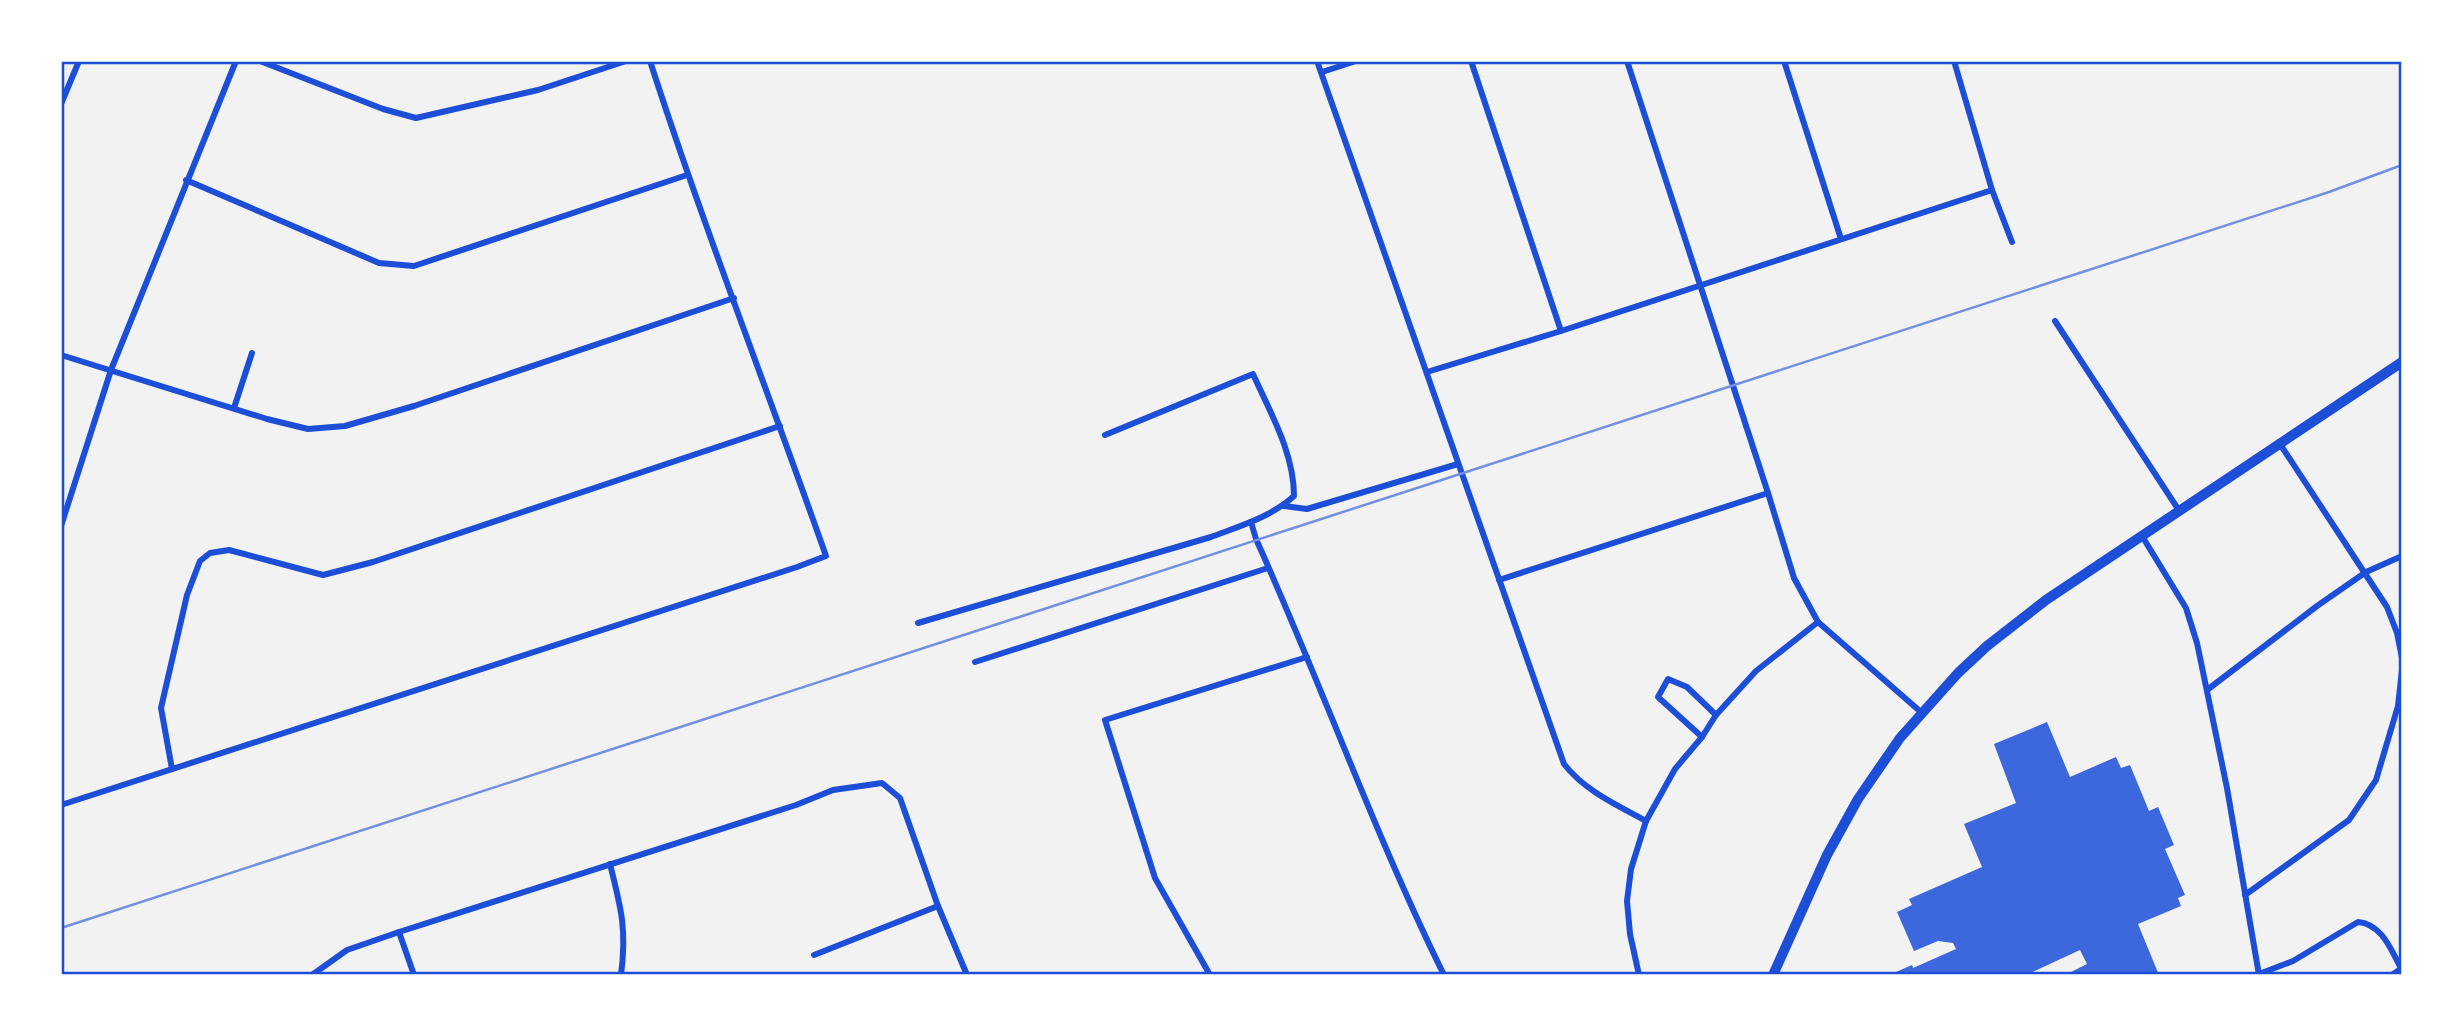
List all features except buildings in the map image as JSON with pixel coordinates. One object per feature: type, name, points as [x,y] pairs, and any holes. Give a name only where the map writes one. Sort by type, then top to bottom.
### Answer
[{"type":"main road","points":[[1773,975],[1836,836],[1871,778],[1922,713],[1958,673],[2024,616],[2402,362]]},
{"type":"street","points":[[61,104],[79,61]]},
{"type":"street","points":[[61,526],[111,370],[236,61]]},
{"type":"street","points":[[260,61],[383,109],[416,118],[538,90],[626,61]]},
{"type":"street","points":[[61,805],[826,556],[687,175],[650,61]]},
{"type":"street","points":[[1317,61],[1564,764],[1574,777],[1589,789],[1646,821]]},
{"type":"street","points":[[1322,72],[1356,61]]},
{"type":"street","points":[[1471,61],[1561,331]]},
{"type":"street","points":[[1627,61],[1794,578],[1818,622],[1922,713]]},
{"type":"street","points":[[1784,61],[1841,239]]},
{"type":"street","points":[[1954,61],[1992,190],[2012,242]]},
{"type":"street","points":[[186,180],[379,263],[414,265],[687,175]]},
{"type":"street","points":[[1427,372],[1992,190]]},
{"type":"street","points":[[61,355],[308,429],[345,426],[414,407],[734,298]]},
{"type":"street","points":[[2056,321],[2180,512]]},
{"type":"street","points":[[234,408],[252,353]]},
{"type":"street","points":[[918,624],[1211,537],[1251,522],[1283,506],[1294,496],[1294,478],[1282,439],[1253,374],[1105,435]]},
{"type":"street","points":[[172,769],[161,708],[187,595],[200,561],[210,552],[229,550],[323,575],[373,562],[780,426]]},
{"type":"street","points":[[2280,444],[2387,607],[2397,633],[2402,658]]},
{"type":"street","points":[[1283,506],[1307,509],[1458,464]]},
{"type":"street","points":[[1499,580],[1768,493]]},
{"type":"street","points":[[1251,522],[1256,540],[1380,835],[1444,975]]},
{"type":"street","points":[[2142,536],[2186,608],[2197,643],[2227,788],[2259,974],[2293,961],[2358,922],[2376,928],[2402,968],[2392,975]]},
{"type":"street","points":[[2207,690],[2307,613],[2366,572],[2402,556]]},
{"type":"street","points":[[975,662],[1268,568]]},
{"type":"street","points":[[1639,975],[1630,934],[1627,901],[1631,869],[1646,821],[1675,769],[1702,737],[1716,715],[1756,671],[1818,622]]},
{"type":"street","points":[[1210,975],[1155,878],[1105,720],[1307,657]]},
{"type":"street","points":[[2245,895],[2349,820],[2376,780],[2398,706],[2402,670]]},
{"type":"street","points":[[1702,737],[1658,698],[1668,679],[1687,687],[1716,715]]},
{"type":"street","points":[[312,975],[347,950],[399,932],[796,805],[833,790],[882,783],[900,798],[967,975]]},
{"type":"street","points":[[610,864],[623,915],[625,937],[621,975]]},
{"type":"street","points":[[814,955],[939,906]]},
{"type":"street","points":[[399,932],[414,975]]},
{"type":"railway","points":[[61,928],[2329,192],[2402,165]]}]
